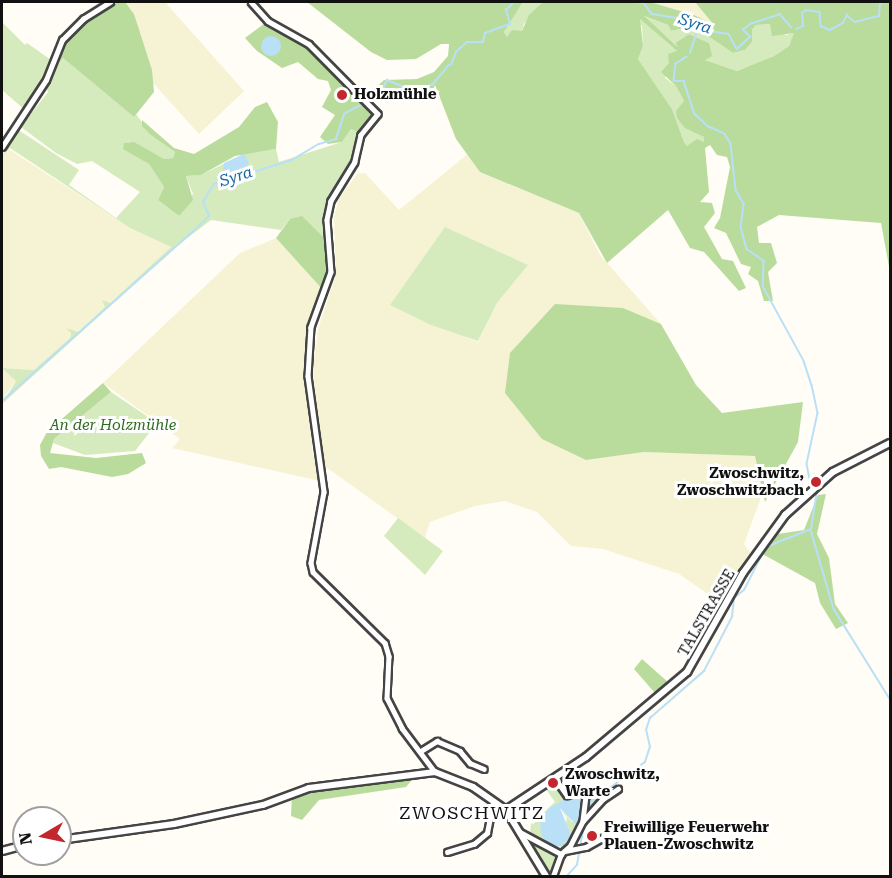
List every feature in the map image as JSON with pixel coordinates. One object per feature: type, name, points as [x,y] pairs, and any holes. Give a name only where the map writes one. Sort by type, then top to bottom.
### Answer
[{"type":"street","points":[[2,147],[40,90],[62,40],[83,19],[110,2]]},
{"type":"street","points":[[251,2],[268,21],[309,44],[366,98],[378,114],[373,124],[362,135],[355,162],[331,201],[327,220],[331,272],[311,327],[309,345],[314,442],[324,492],[312,563],[313,572],[385,644],[388,656],[387,698],[402,728],[435,772]]},
{"type":"street","name":"TALSTRASSE","points":[[506,810],[586,757],[687,672],[743,573],[794,506],[845,464],[891,443]]},
{"type":"street","points":[[421,751],[437,741],[460,751],[470,763],[484,769]]},
{"type":"street","points":[[72,838],[174,824],[263,805],[309,788],[435,772],[473,787],[492,803],[506,810],[546,876]]},
{"type":"street","points":[[555,777],[567,795],[581,791],[586,796],[583,821]]},
{"type":"street","points":[[553,876],[563,852],[583,821],[603,799],[618,789]]},
{"type":"street","points":[[447,852],[474,844],[487,833],[492,803]]},
{"type":"street","points":[[520,832],[563,852],[586,847],[611,832]]},
{"type":"shaded area","points":[[125,2],[165,2],[244,91],[199,134],[153,83],[134,14]]},
{"type":"shaded area","points":[[650,2],[695,2],[715,23],[710,25],[694,15]]},
{"type":"shaded area","points":[[7,148],[130,228],[171,247],[78,332],[71,332],[70,338],[34,370],[3,368],[16,381],[2,400],[2,156]]},
{"type":"shaded area","points":[[469,153],[480,172],[579,213],[600,255],[661,324],[623,308],[586,460],[644,452],[756,456],[763,492],[744,544],[753,557],[721,603],[679,574],[603,549],[571,546],[537,512],[504,501],[475,506],[430,522],[425,538],[326,467],[321,456],[313,368],[318,329],[336,275],[334,218],[339,199],[357,174],[365,173],[399,210]],"holes":[[[528,265],[497,303],[478,342],[390,305]]]},
{"type":"shaded area","points":[[276,238],[323,290],[309,322],[305,374],[313,409],[312,451],[320,481],[172,448],[180,439],[103,383],[240,253]]},
{"type":"green space","points":[[118,2],[125,2],[134,14],[152,70],[154,92],[134,117],[63,58],[55,66],[63,45],[83,24]]},
{"type":"green space","points":[[307,2],[523,2],[504,32],[507,37],[512,30],[522,31],[529,15],[543,2],[650,2],[694,15],[714,25],[695,2],[890,2],[890,272],[881,223],[779,215],[757,227],[759,243],[771,243],[777,263],[768,272],[773,301],[764,301],[758,281],[748,274],[751,267],[741,264],[726,233],[714,228],[720,218],[730,167],[727,157],[717,155],[710,145],[705,148],[709,192],[700,202],[712,203],[715,213],[704,227],[722,259],[733,261],[746,288],[739,291],[704,252],[690,248],[668,210],[607,263],[579,213],[480,172],[456,139],[435,85],[430,98],[410,101],[395,91],[380,101],[372,96],[371,92],[384,80],[417,79],[434,72],[448,56],[449,44],[441,44],[416,59],[387,60],[371,52]],"holes":[[[644,16],[668,25],[671,31],[693,26],[733,53],[745,50],[752,42],[752,30],[756,25],[770,24],[772,36],[794,33],[789,46],[774,56],[737,71],[705,60],[712,56],[709,43],[689,34],[675,43],[678,47]],[[640,19],[677,51],[668,54],[669,63],[661,72],[676,86],[684,101],[676,111],[677,118],[685,128],[704,137],[704,142],[697,139],[687,146],[672,109],[638,59],[643,46]]]},
{"type":"green space","points":[[523,2],[543,2],[524,24],[522,31],[507,37],[504,32]]},
{"type":"green space","points":[[612,7],[639,18],[677,51],[665,78],[676,86],[684,101],[677,118],[704,137],[704,142],[687,146],[684,142],[672,109],[638,59],[643,46],[642,26]]},
{"type":"green space","points":[[643,16],[668,25],[671,31],[693,26],[733,53],[745,50],[752,42],[752,30],[756,25],[770,24],[786,35],[795,32],[789,46],[774,56],[737,71],[702,59],[709,43],[689,34],[675,43],[680,48]]},
{"type":"green space","points":[[268,21],[309,44],[368,105],[374,115],[360,133],[351,129],[342,142],[328,144],[320,137],[335,115],[322,107],[331,90],[328,81],[318,79],[298,62],[282,68],[257,51],[245,38]]},
{"type":"green space","points":[[2,22],[25,45],[27,43],[51,60],[25,110],[2,90]]},
{"type":"green space","points":[[63,58],[134,117],[136,114],[152,136],[175,152],[173,158],[164,159],[129,142],[123,146],[149,164],[164,187],[158,200],[179,216],[193,194],[186,176],[201,175],[244,154],[276,149],[279,162],[342,142],[351,129],[360,133],[353,165],[332,191],[325,214],[326,240],[290,219],[281,230],[211,220],[173,249],[2,404],[16,381],[2,368],[34,370],[70,338],[71,333],[66,328],[78,332],[105,307],[102,300],[110,303],[171,247],[130,228],[10,148],[2,156],[17,129],[79,170],[69,185],[116,218],[140,192],[92,161],[77,164],[56,153],[21,127],[48,92],[46,86],[55,66]]},
{"type":"green space","points":[[267,102],[278,122],[276,149],[235,156],[201,175],[186,176],[193,200],[179,216],[158,200],[164,187],[149,164],[123,149],[124,143],[134,142],[164,159],[173,158],[175,152],[152,136],[142,126],[142,120],[174,148],[194,154],[239,127],[255,107]]},
{"type":"green space","points":[[302,216],[326,240],[327,272],[323,290],[276,238],[290,219]]},
{"type":"green space","points":[[445,227],[528,265],[497,303],[478,341],[431,325],[390,305]]},
{"type":"green space","points":[[555,304],[623,308],[661,324],[696,385],[722,413],[803,402],[798,442],[765,502],[755,456],[644,452],[586,460],[542,439],[505,393],[510,353]]},
{"type":"green space","points":[[103,383],[111,392],[54,439],[50,453],[96,458],[142,453],[146,463],[128,474],[112,477],[61,467],[49,469],[41,456],[40,445],[47,432]]},
{"type":"green space","name":"An der Holzmühle","points":[[111,392],[157,423],[135,451],[85,455],[53,443],[54,439]]},
{"type":"green space","points":[[826,494],[817,534],[829,558],[835,604],[848,623],[836,629],[820,603],[815,583],[759,552],[771,535],[804,530],[818,495]]},
{"type":"green space","points":[[398,518],[443,551],[425,575],[384,536]]},
{"type":"green space","points":[[642,659],[669,683],[655,693],[634,669]]},
{"type":"green space","points":[[416,775],[406,787],[319,800],[302,820],[291,816],[292,794]]},
{"type":"green space","points":[[557,782],[568,797],[557,806],[552,847],[560,848],[567,818],[560,808],[572,822],[582,818],[562,851],[558,851],[530,834],[531,824],[555,802],[545,788]]},
{"type":"green space","points":[[600,786],[616,789],[585,815],[588,797]]},
{"type":"green space","points":[[526,838],[556,854],[552,876],[548,876]]},
{"type":"water","points":[[267,36],[275,36],[281,42],[281,50],[275,56],[267,56],[261,50],[261,42]]},
{"type":"water","points":[[244,154],[249,163],[247,166],[229,173],[223,169],[224,163]]},
{"type":"water","points":[[576,793],[584,797],[582,818],[575,824],[560,808],[571,835],[563,846],[552,847],[541,835],[540,818],[549,808]]},
{"type":"waterway","name":"Syra","points":[[451,65],[456,52],[467,42],[483,42],[485,33],[510,24],[506,10],[514,2]]},
{"type":"waterway","name":"Syra","points":[[634,2],[644,3],[652,14],[691,20],[698,29],[729,34],[737,49],[750,37],[743,30],[750,24],[780,14],[792,28]]},
{"type":"waterway","name":"Syra","points":[[796,29],[803,26],[802,13],[806,10],[820,12],[821,26],[830,30],[843,23],[847,15],[855,22],[879,16],[880,3],[886,2]]},
{"type":"waterway","points":[[690,53],[698,29]]},
{"type":"waterway","points":[[687,57],[676,64],[674,81],[684,81],[695,114],[708,126],[725,134],[731,144],[736,190],[744,204],[741,227],[747,249],[764,261],[763,286],[804,361],[812,385],[818,413],[807,464],[811,484]]},
{"type":"waterway","name":"Syra","points":[[369,101],[382,91],[387,80],[414,91],[433,84],[449,65]]},
{"type":"waterway","name":"Syra","points":[[2,401],[209,216],[203,202],[214,184],[292,160],[319,144],[336,139],[344,114],[365,103]]},
{"type":"waterway","points":[[587,815],[591,802],[645,762],[650,747],[646,730],[650,718],[704,671],[732,617],[734,598],[744,590],[766,547],[811,529],[817,492]]},
{"type":"waterway","points":[[811,530],[834,609],[890,699]]},
{"type":"waterway","points":[[567,876],[577,865],[584,824]]},
{"type":"place","name":"Holzmühle","points":[[342,95]]},
{"type":"place","name":"Zwoschwitz, Zwoschwitzbach","points":[[816,482]]},
{"type":"place","name":"Zwoschwitz, Warte","points":[[553,783]]},
{"type":"place","name":"Freiwillige Feuerwehr Plauen-Zwoschwitz","points":[[592,836]]},
{"type":"district","name":"ZWOSCHWITZ","points":[[472,813]]}]
